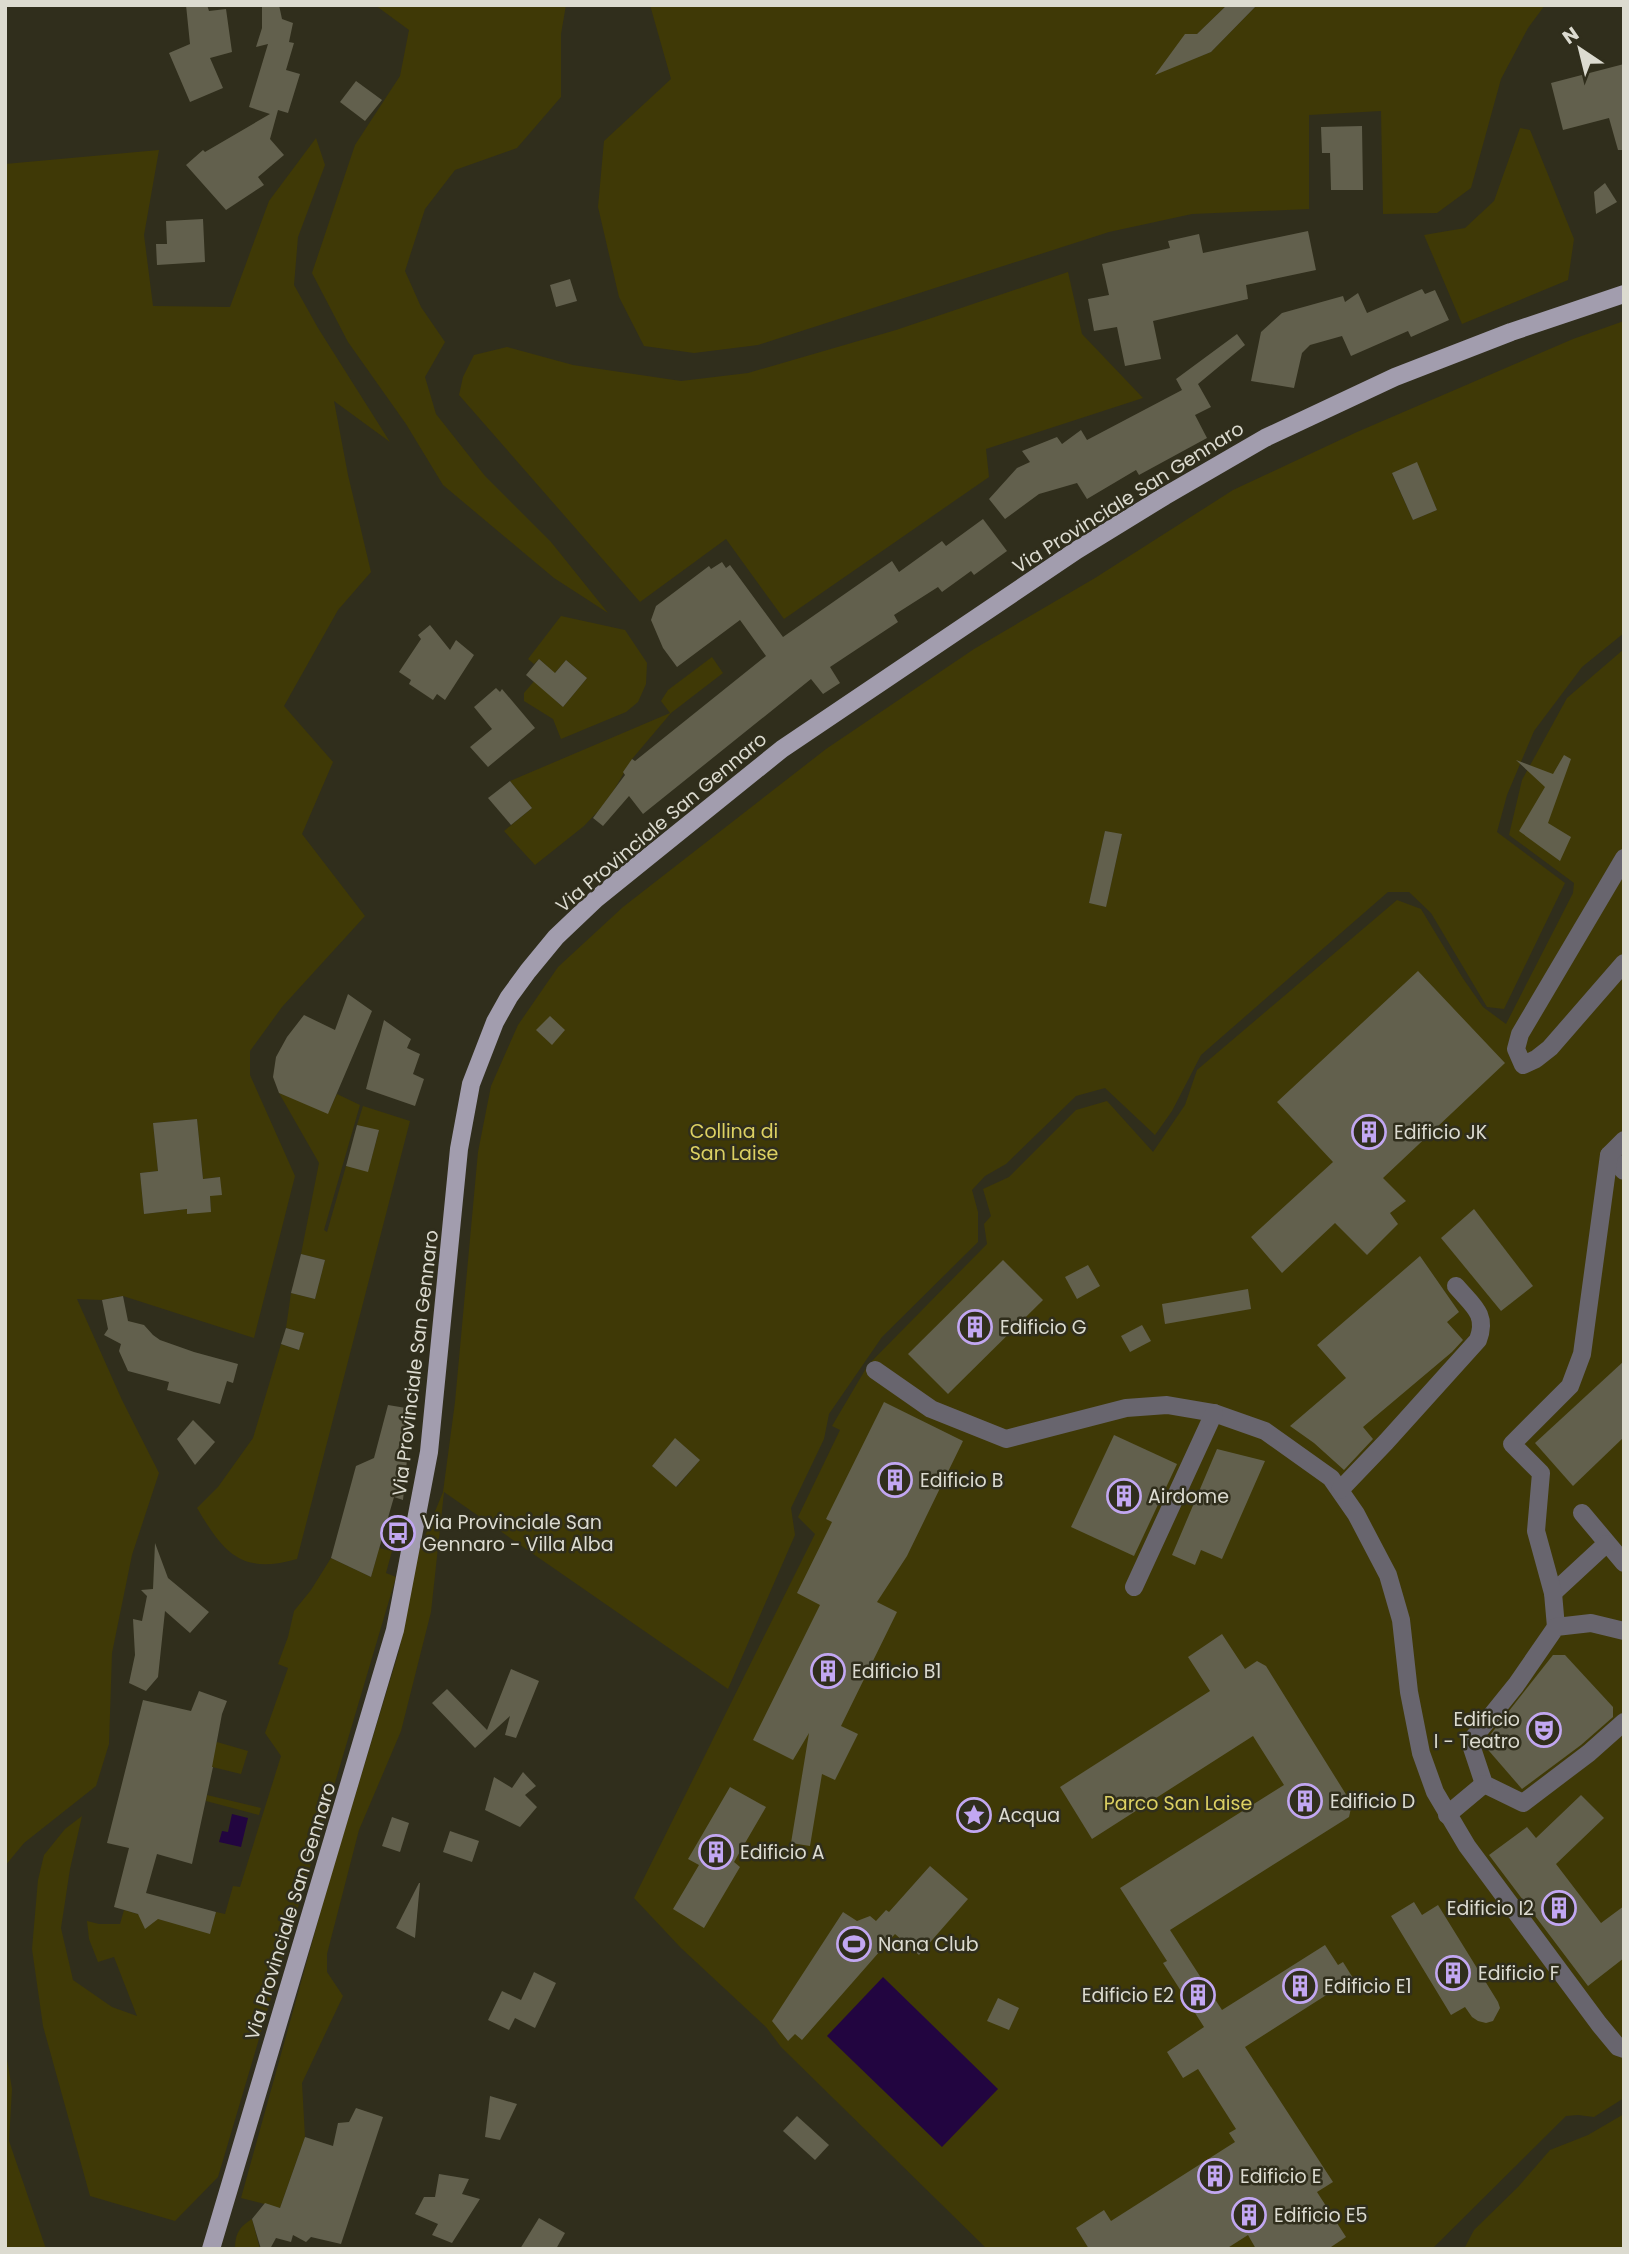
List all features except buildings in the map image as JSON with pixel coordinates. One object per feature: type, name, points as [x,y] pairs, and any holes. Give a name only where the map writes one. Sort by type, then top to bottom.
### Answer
[{"type":"main road","name":"Via Provinciale San Gennaro","points":[[211,2249],[395,1630],[429,1452],[459,1149],[471,1084],[495,1023],[509,997],[556,937],[596,899],[771,757],[1077,550],[1265,438],[1395,377],[1511,332],[1624,294]]},
{"type":"street","points":[[1624,858],[1520,1034],[1516,1049],[1522,1065],[1536,1059],[1550,1048],[1624,963]]},
{"type":"street","points":[[1624,1140],[1609,1155],[1582,1354],[1570,1386],[1512,1444],[1541,1473],[1536,1531],[1553,1593],[1556,1627],[1516,1685],[1470,1742],[1484,1784],[1523,1803],[1589,1753],[1624,1722]]},
{"type":"street","points":[[1609,1155],[1624,1171]]},
{"type":"street","points":[[1340,1490],[1478,1340],[1482,1318],[1456,1286]]},
{"type":"street","points":[[875,1370],[931,1409],[1006,1439],[1126,1408],[1167,1405],[1214,1413],[1265,1431],[1331,1478],[1356,1514],[1388,1574],[1401,1620],[1409,1692],[1421,1754],[1435,1792],[1467,1846],[1599,2024],[1618,2047],[1624,2049]]},
{"type":"street","points":[[1134,1587],[1214,1413]]},
{"type":"street","points":[[1582,1513],[1624,1563]]},
{"type":"street","points":[[1553,1593],[1606,1544]]},
{"type":"street","points":[[1556,1627],[1591,1623],[1624,1631]]},
{"type":"street","points":[[1447,1815],[1484,1784]]},
{"type":"green space","points":[[375,5],[566,5],[561,34],[561,97],[517,148],[455,170],[425,209],[405,271],[421,307],[445,342],[425,377],[436,414],[485,476],[551,542],[608,613],[554,578],[443,485],[406,424],[348,342],[312,273],[355,145],[400,76],[409,30]]},
{"type":"green space","points":[[650,5],[1227,5],[1197,34],[1185,34],[1188,61],[1211,52],[1257,5],[1545,5],[1528,28],[1501,79],[1471,188],[1437,213],[1383,214],[1381,111],[1309,115],[1309,209],[1192,214],[1109,232],[758,345],[694,353],[644,346],[619,297],[598,207],[604,141],[671,79]]},
{"type":"green space","points":[[1520,128],[1530,130],[1574,239],[1568,280],[1462,324],[1424,235],[1465,228],[1494,201]]},
{"type":"green space","points":[[316,138],[325,165],[298,237],[294,285],[390,442],[334,401],[371,572],[338,610],[284,706],[333,762],[302,834],[365,916],[282,1007],[250,1051],[250,1075],[295,1176],[254,1338],[123,1296],[102,1300],[77,1299],[122,1400],[159,1473],[132,1555],[112,1653],[109,1744],[96,1786],[24,1843],[5,1866],[5,164],[159,150],[144,235],[153,306],[230,307],[269,201]],"holes":[[[197,1119],[203,1179],[220,1177],[210,1196],[211,1211],[187,1214],[187,1209],[144,1214],[140,1173],[158,1171],[153,1123]]]},
{"type":"green space","points":[[1068,272],[1082,334],[1143,398],[986,449],[989,477],[784,619],[726,539],[640,602],[459,395],[463,377],[474,355],[507,347],[573,365],[681,381],[748,373],[896,330]]},
{"type":"green space","name":"Collina di San Laise","points":[[1624,321],[1624,633],[1582,667],[1534,731],[1507,795],[1497,832],[1565,883],[1504,1009],[1487,1007],[1431,913],[1409,892],[1388,892],[1201,1055],[1172,1111],[1155,1135],[1105,1088],[1076,1096],[1006,1164],[985,1176],[972,1190],[978,1212],[978,1242],[882,1337],[829,1414],[824,1439],[791,1508],[795,1535],[728,1689],[444,1492],[431,1612],[401,1731],[359,1830],[327,1954],[327,1972],[343,1996],[302,2083],[305,2137],[280,2208],[241,2198],[330,1878],[399,1651],[418,1553],[443,1492],[455,1402],[478,1152],[491,1086],[518,1025],[558,967],[623,907],[826,749],[974,649],[1095,578],[1233,490],[1357,432],[1573,339]],"holes":[[[1417,463],[1437,510],[1413,520],[1392,474]],[[1105,831],[1122,835],[1106,906],[1089,903]],[[675,1439],[700,1460],[677,1487],[652,1466]]]},
{"type":"green space","points":[[561,616],[625,630],[647,663],[646,684],[638,702],[626,712],[561,739],[553,719],[524,701],[524,693],[547,666],[539,659],[534,664],[528,659]],"holes":[[[566,660],[587,678],[563,707],[556,701],[562,695],[547,682]]]},
{"type":"green space","name":"Parco San Laise","points":[[1624,649],[1624,2098],[1594,2117],[1566,2116],[1432,2249],[987,2249],[781,2047],[766,2027],[681,1948],[634,1898],[815,1534],[798,1517],[840,1430],[832,1426],[868,1365],[987,1244],[984,1224],[991,1216],[983,1189],[1009,1177],[1076,1110],[1107,1101],[1153,1152],[1185,1105],[1197,1070],[1397,900],[1421,909],[1483,1007],[1506,1024],[1573,893],[1574,883],[1509,835],[1522,780],[1567,698]]},
{"type":"green space","points":[[712,657],[723,673],[671,713],[632,759],[600,809],[584,826],[535,865],[504,831],[532,808],[510,781],[670,713],[661,701],[668,690]]},
{"type":"green space","points":[[279,1093],[328,1113],[337,1094],[360,1105],[324,1230],[327,1232],[346,1166],[368,1171],[379,1131],[357,1125],[363,1106],[410,1121],[297,1559],[262,1564],[248,1562],[226,1548],[197,1508],[218,1487],[253,1438],[281,1344],[298,1350],[304,1333],[286,1328],[291,1293],[315,1299],[325,1260],[301,1254],[319,1163]]},
{"type":"green space","points":[[379,1548],[392,1551],[386,1573],[396,1577],[218,2177],[175,2221],[90,2196],[43,2026],[32,1949],[38,1880],[44,1855],[65,1829],[82,1816],[61,1928],[73,1980],[112,2007],[137,2016],[114,1957],[98,1962],[89,1939],[87,1921],[120,1924],[124,1910],[141,1915],[150,1925],[155,1918],[210,1933],[216,1912],[225,1914],[233,1886],[240,1887],[281,1756],[265,1733],[288,1668],[278,1664],[294,1611],[331,1558],[371,1577]]},
{"type":"green space","points":[[217,1742],[248,1751],[241,1774],[204,1765]]},
{"type":"green space","points":[[207,1795],[261,1808],[259,1815],[206,1801]]},
{"type":"green space","points":[[5,2047],[12,2089],[9,2141],[46,2249],[5,2249]]},
{"type":"green space","points":[[1624,2114],[1624,2249],[1464,2249],[1474,2230],[1518,2187],[1550,2150],[1588,2135]]},
{"type":"green space","points":[[252,2219],[260,2249],[235,2249],[239,2231]]},
{"type":"shaded area","points":[[232,1814],[248,1818],[241,1847],[219,1842],[222,1831],[228,1832]]},
{"type":"shaded area","points":[[883,1977],[998,2089],[942,2147],[827,2036]]},
{"type":"place","name":"Edificio JK","points":[[1369,1132]]},
{"type":"place","name":"Edificio G","points":[[975,1327]]},
{"type":"place","name":"Edificio B","points":[[895,1480]]},
{"type":"place","name":"Airdome","points":[[1124,1496]]},
{"type":"place","name":"Via Provinciale San Gennaro - Villa Alba","points":[[398,1533]]},
{"type":"place","name":"Edificio B1","points":[[828,1671]]},
{"type":"place","name":"Edificio I - Teatro","points":[[1544,1730]]},
{"type":"place","name":"Edificio D","points":[[1305,1801]]},
{"type":"place","name":"Acqua","points":[[974,1815]]},
{"type":"place","name":"Edificio A","points":[[716,1852]]},
{"type":"place","name":"Edificio I2","points":[[1559,1908]]},
{"type":"place","name":"Nana Club","points":[[854,1944]]},
{"type":"place","name":"Edificio F","points":[[1453,1973]]},
{"type":"place","name":"Edificio E1","points":[[1300,1986]]},
{"type":"place","name":"Edificio E2","points":[[1198,1995]]},
{"type":"place","name":"Edificio E","points":[[1215,2176]]},
{"type":"place","name":"Edificio E5","points":[[1249,2215]]}]
